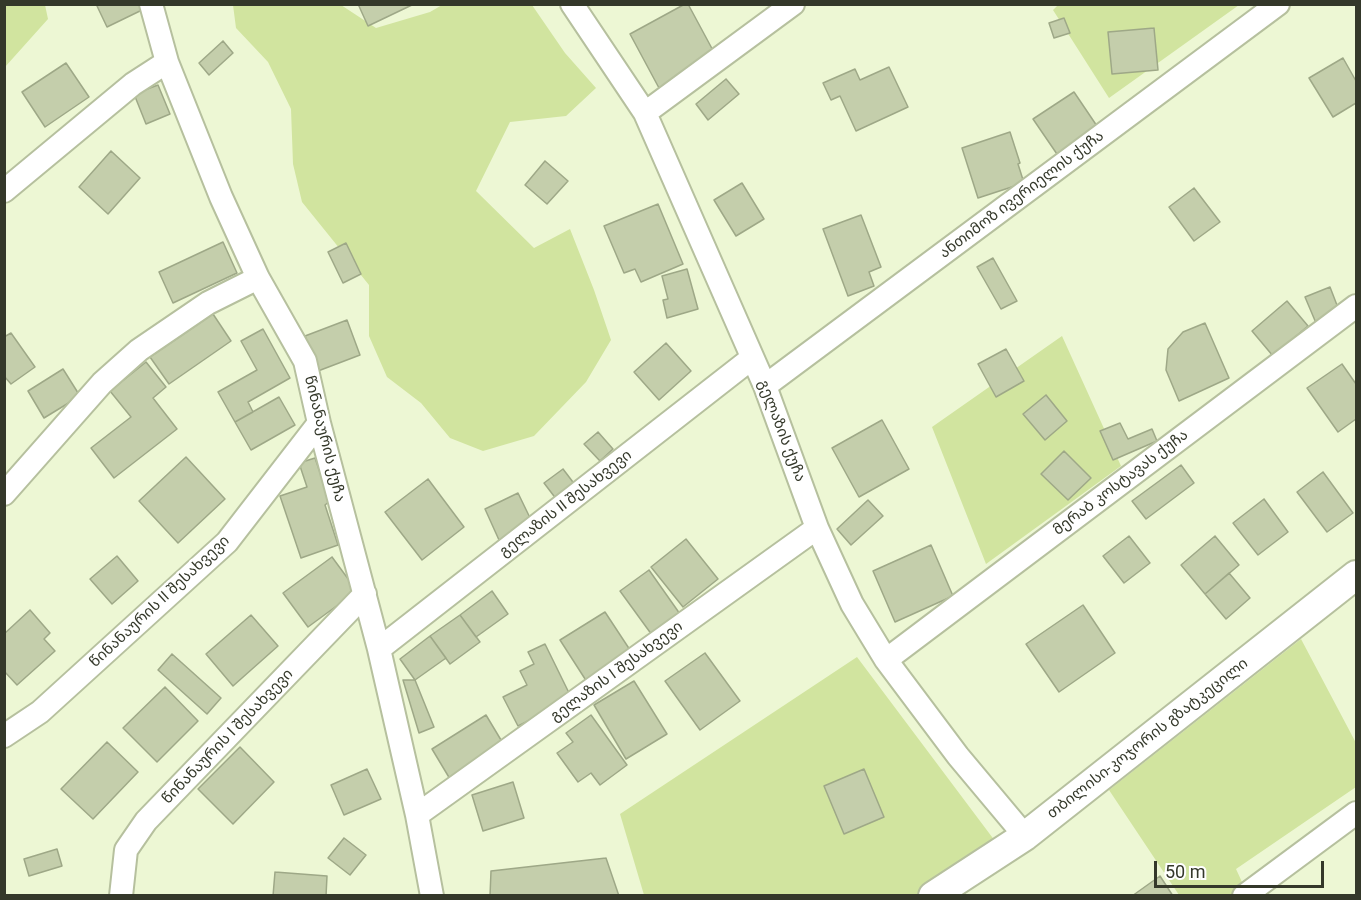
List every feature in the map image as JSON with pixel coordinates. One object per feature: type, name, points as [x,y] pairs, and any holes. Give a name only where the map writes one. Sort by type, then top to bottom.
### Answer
[{"type":"main road","name":"თბილისი-კოჯორის გზატკეცილი","points":[[933,896],[1025,836],[1356,575]]},
{"type":"street","name":"წინანაურის ქუჩა","points":[[152,4],[167,62],[221,197],[258,278],[305,361],[319,423],[379,649],[417,815],[432,896]]},
{"type":"street","name":"გელაზის ქუჩა","points":[[572,4],[645,113],[765,386],[817,528],[852,604],[886,660],[958,756],[1025,836]]},
{"type":"street","points":[[645,113],[793,4]]},
{"type":"street","name":"ანთიმოზ ივერიელის ქუჩა","points":[[765,386],[1278,4]]},
{"type":"street","points":[[4,191],[133,84],[167,62]]},
{"type":"street","points":[[4,494],[102,383],[139,350],[208,303],[258,278]]},
{"type":"street","name":"მერაბ კოსტავას ქუჩა","points":[[886,660],[1356,306]]},
{"type":"street","name":"გელაზის II შესახვევი","points":[[379,649],[752,358]]},
{"type":"street","name":"წინანაურის II შესახვევი","points":[[4,736],[40,712],[227,542],[319,423]]},
{"type":"street","name":"გელაზის I შესახვევი","points":[[417,815],[817,528]]},
{"type":"street","name":"წინანაურის I შესახვევი","points":[[121,896],[126,850],[146,821],[365,594]]},
{"type":"street","points":[[1244,896],[1356,813]]},
{"type":"green space","points":[[5,4],[45,5],[48,19],[5,67]]},
{"type":"green space","points":[[1059,4],[1239,5],[1109,98],[1053,10]]},
{"type":"green space","points":[[233,5],[341,5],[376,28],[430,12],[442,5],[532,5],[565,53],[596,88],[566,116],[510,122],[476,191],[534,248],[570,229],[611,340],[586,382],[534,436],[483,451],[450,438],[421,403],[387,377],[369,336],[369,285],[302,202],[293,164],[291,109],[268,62],[236,28]]},
{"type":"green space","points":[[1062,336],[1121,466],[986,564],[932,427]]},
{"type":"green space","points":[[1301,639],[1356,743],[1356,787],[1236,869],[1248,895],[1179,895],[1109,790]]},
{"type":"green space","points":[[857,657],[998,845],[924,895],[644,895],[620,814]]},
{"type":"building","points":[[101,4],[140,4],[142,10],[107,27],[97,6]]},
{"type":"building","points":[[358,4],[414,4],[368,26]]},
{"type":"building","points":[[688,4],[716,56],[659,88],[630,34]]},
{"type":"building","points":[[1064,18],[1070,33],[1054,38],[1049,23]]},
{"type":"building","points":[[1154,28],[1158,70],[1112,74],[1108,32]]},
{"type":"building","points":[[223,41],[233,53],[209,75],[199,63]]},
{"type":"building","points":[[1343,58],[1356,81],[1356,103],[1333,117],[1309,78]]},
{"type":"building","points":[[66,63],[89,97],[45,127],[22,92]]},
{"type":"building","points":[[889,67],[908,107],[856,131],[840,96],[831,100],[823,83],[855,69],[860,80]]},
{"type":"building","points":[[726,79],[739,94],[708,120],[696,104]]},
{"type":"building","points":[[158,85],[170,114],[146,124],[134,94]]},
{"type":"building","points":[[1074,92],[1099,129],[1059,157],[1033,119]]},
{"type":"building","points":[[1010,132],[1024,183],[978,198],[962,148]]},
{"type":"building","points":[[111,151],[140,178],[108,214],[79,187]]},
{"type":"building","points":[[545,161],[568,181],[547,204],[525,185]]},
{"type":"building","points":[[742,183],[764,219],[736,236],[714,200]]},
{"type":"building","points":[[1194,188],[1220,222],[1194,241],[1169,207]]},
{"type":"building","points":[[658,204],[683,264],[641,282],[635,269],[624,273],[604,226]]},
{"type":"building","points":[[861,215],[881,267],[869,272],[874,286],[848,296],[823,229]]},
{"type":"building","points":[[223,242],[237,273],[173,303],[159,272]]},
{"type":"building","points":[[346,243],[361,274],[343,283],[328,252]]},
{"type":"building","points":[[993,258],[1017,301],[1001,309],[977,267]]},
{"type":"building","points":[[687,269],[698,309],[667,318],[663,300],[668,299],[662,276]]},
{"type":"building","points":[[1330,287],[1340,313],[1316,323],[1305,297]]},
{"type":"building","points":[[1287,301],[1308,326],[1273,356],[1252,331]]},
{"type":"building","points":[[213,314],[231,341],[169,384],[150,357]]},
{"type":"building","points":[[347,320],[360,355],[318,371],[305,336]]},
{"type":"building","points":[[1205,323],[1229,378],[1179,401],[1166,370],[1168,349],[1183,332]]},
{"type":"building","points":[[263,329],[290,378],[248,402],[253,412],[235,422],[218,392],[257,370],[241,341]]},
{"type":"building","points":[[11,333],[35,367],[11,384],[4,376],[4,337]]},
{"type":"building","points":[[666,343],[691,371],[659,400],[634,372]]},
{"type":"building","points":[[1006,349],[1024,381],[996,397],[978,364]]},
{"type":"building","points":[[146,362],[166,387],[153,398],[177,429],[114,478],[91,448],[131,417],[110,391]]},
{"type":"building","points":[[1342,364],[1356,384],[1356,419],[1338,432],[1307,388]]},
{"type":"building","points":[[63,369],[80,396],[44,418],[28,391]]},
{"type":"building","points":[[1046,395],[1067,421],[1045,440],[1023,414]]},
{"type":"building","points":[[279,397],[295,425],[251,450],[235,422]]},
{"type":"building","points":[[882,420],[909,469],[859,497],[832,448]]},
{"type":"building","points":[[1120,423],[1128,439],[1152,429],[1157,441],[1113,460],[1100,431]]},
{"type":"building","points":[[598,432],[613,449],[600,461],[584,444]]},
{"type":"building","points":[[1064,451],[1091,478],[1068,500],[1041,474]]},
{"type":"building","points":[[186,457],[225,499],[178,543],[139,501]]},
{"type":"building","points":[[315,458],[330,501],[325,505],[338,545],[301,558],[280,496],[307,487],[299,463]]},
{"type":"building","points":[[1181,465],[1194,483],[1146,519],[1132,501]]},
{"type":"building","points":[[563,469],[579,490],[560,504],[544,483]]},
{"type":"building","points":[[1323,472],[1353,513],[1327,532],[1297,492]]},
{"type":"building","points":[[428,479],[464,527],[422,560],[385,512]]},
{"type":"building","points":[[518,493],[533,524],[499,540],[485,509]]},
{"type":"building","points":[[1264,499],[1288,532],[1258,555],[1233,523]]},
{"type":"building","points":[[868,500],[883,516],[851,545],[837,529]]},
{"type":"building","points":[[1129,536],[1150,563],[1124,583],[1103,556]]},
{"type":"building","points":[[1215,536],[1239,565],[1205,594],[1181,565]]},
{"type":"building","points":[[686,539],[718,579],[683,607],[651,567]]},
{"type":"building","points":[[931,545],[953,596],[895,622],[873,571]]},
{"type":"building","points":[[117,556],[138,581],[112,604],[90,579]]},
{"type":"building","points":[[332,557],[357,591],[308,627],[283,593]]},
{"type":"building","points":[[649,570],[680,614],[652,635],[620,591]]},
{"type":"building","points":[[1229,573],[1250,598],[1226,619],[1205,594]]},
{"type":"building","points":[[492,591],[508,614],[476,637],[460,615]]},
{"type":"building","points":[[1083,605],[1115,653],[1059,692],[1026,644]]},
{"type":"building","points":[[30,610],[50,633],[44,639],[55,651],[17,685],[4,671],[4,634]]},
{"type":"building","points":[[605,612],[632,653],[587,682],[560,640]]},
{"type":"building","points":[[251,615],[278,646],[233,686],[206,654]]},
{"type":"building","points":[[460,615],[480,642],[450,664],[430,636]]},
{"type":"building","points":[[430,636],[446,658],[415,680],[400,659]]},
{"type":"building","points":[[545,644],[572,699],[518,726],[503,697],[527,685],[520,671],[534,664],[528,652]]},
{"type":"building","points":[[705,653],[740,701],[700,730],[665,681]]},
{"type":"building","points":[[172,654],[221,698],[207,714],[158,670]]},
{"type":"building","points":[[403,680],[415,680],[434,727],[419,733]]},
{"type":"building","points":[[634,681],[667,734],[626,759],[594,705]]},
{"type":"building","points":[[165,687],[198,721],[157,762],[123,728]]},
{"type":"building","points":[[486,715],[504,745],[450,779],[432,749]]},
{"type":"building","points":[[591,715],[627,765],[600,785],[591,773],[578,782],[557,753],[573,742],[566,733]]},
{"type":"building","points":[[107,742],[138,772],[93,819],[61,789]]},
{"type":"building","points":[[240,747],[274,782],[233,824],[198,789]]},
{"type":"building","points":[[367,769],[381,799],[344,815],[331,785]]},
{"type":"building","points":[[864,769],[884,817],[844,834],[824,786]]},
{"type":"building","points":[[513,782],[524,818],[483,831],[472,795]]},
{"type":"building","points":[[344,838],[366,855],[350,875],[328,858]]},
{"type":"building","points":[[57,849],[62,866],[29,876],[24,859]]},
{"type":"building","points":[[606,858],[619,896],[490,896],[491,871]]},
{"type":"building","points":[[275,872],[327,876],[326,896],[273,896]]},
{"type":"building","points":[[1160,876],[1173,896],[1132,896]]}]
